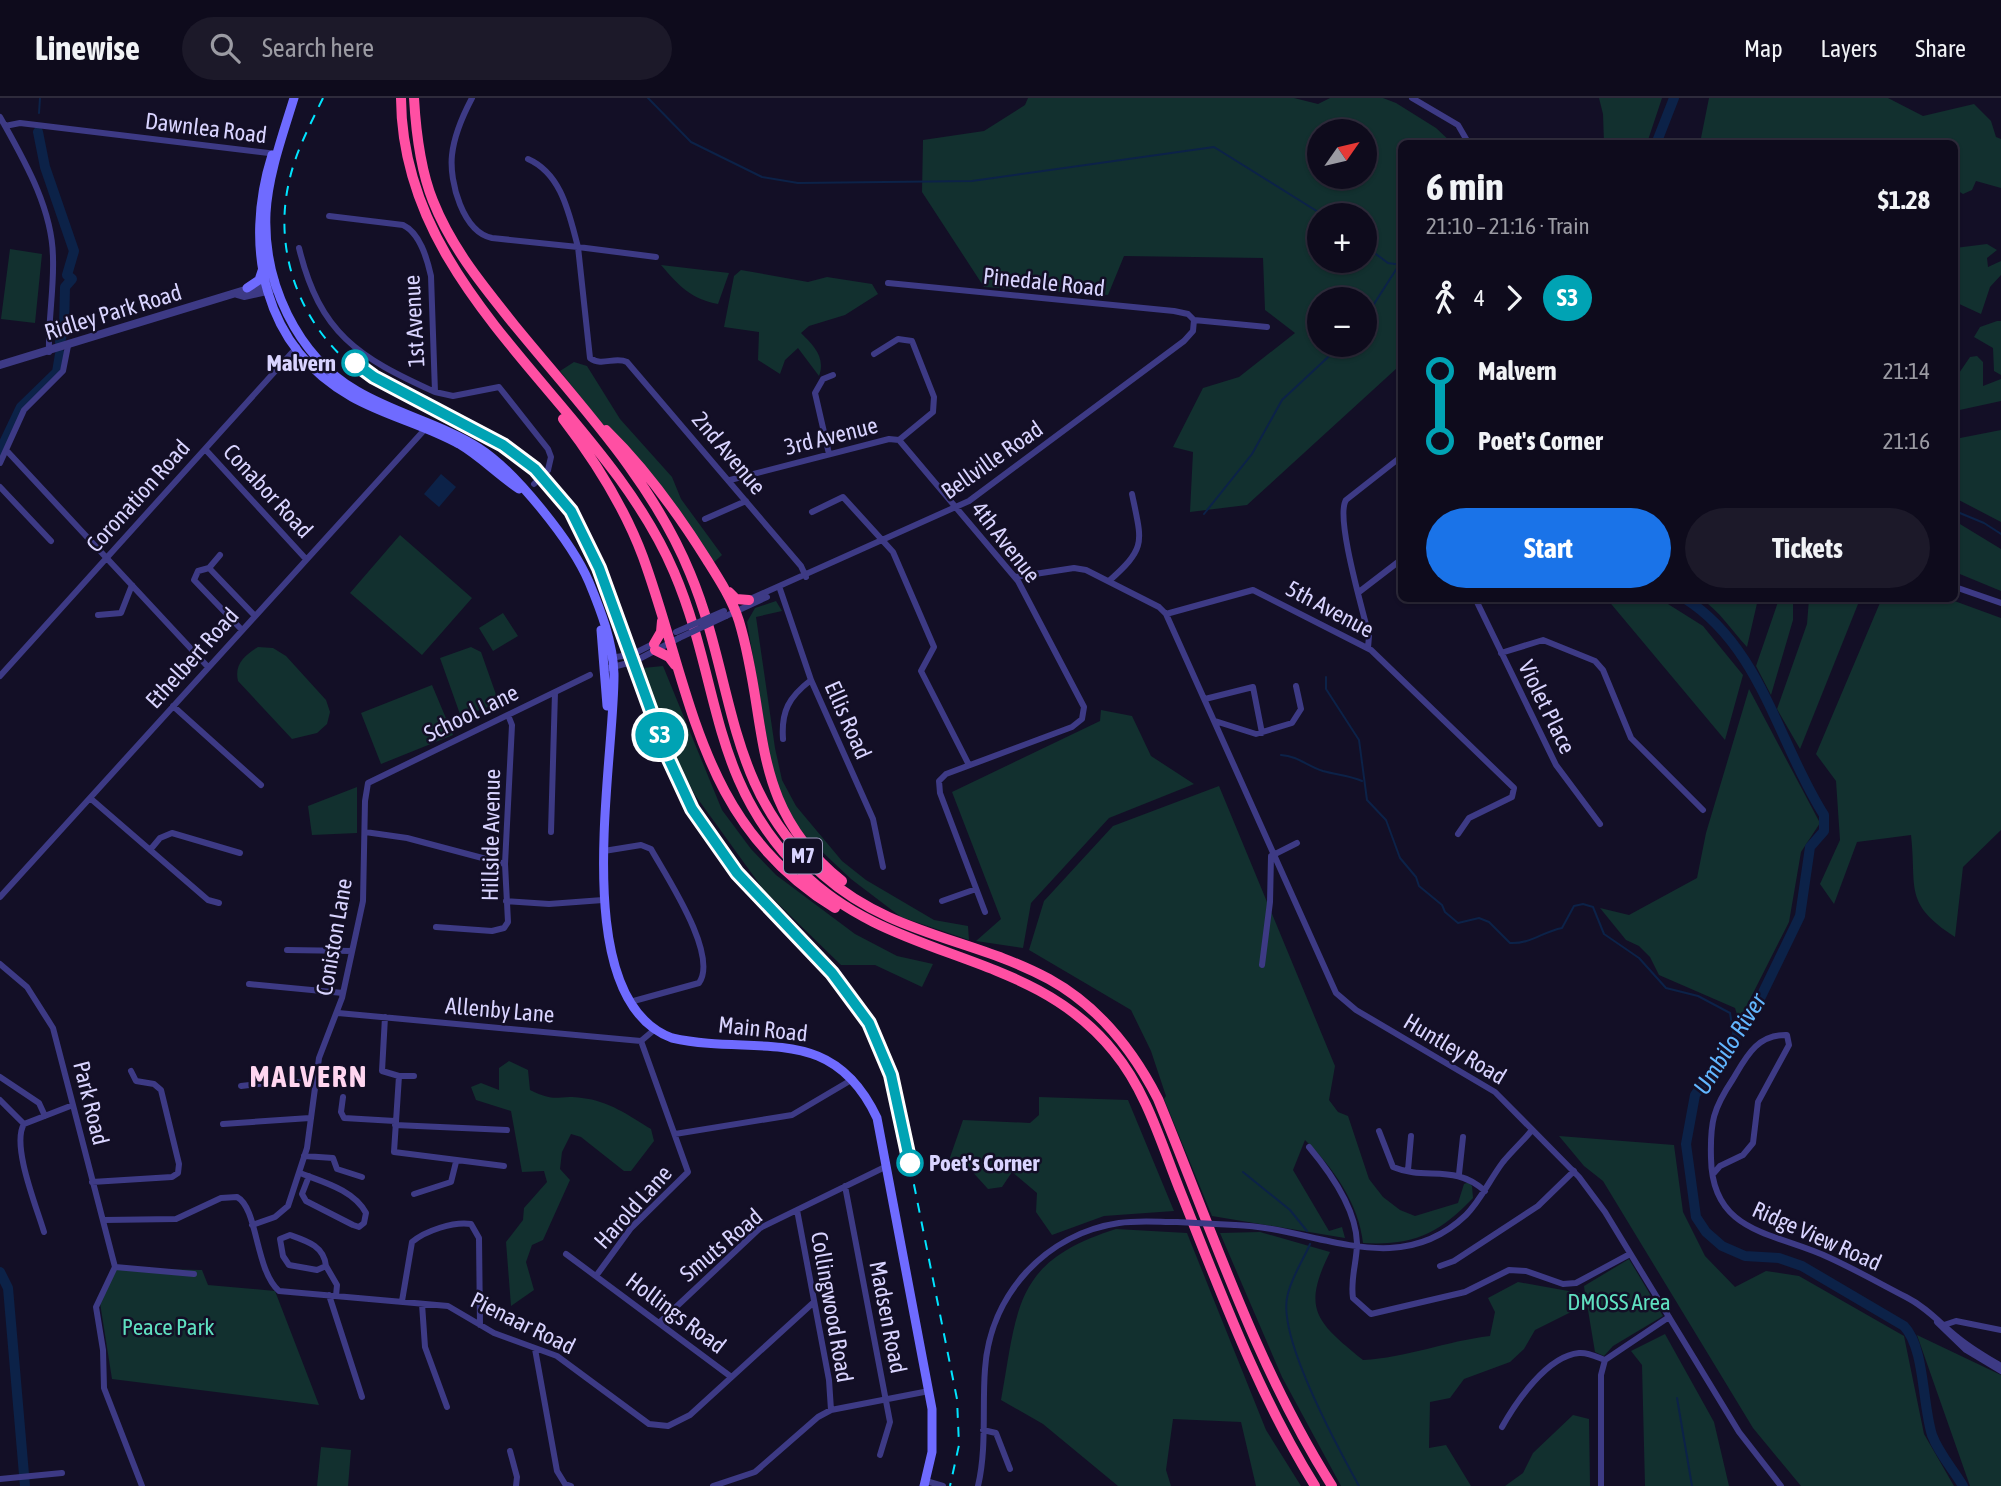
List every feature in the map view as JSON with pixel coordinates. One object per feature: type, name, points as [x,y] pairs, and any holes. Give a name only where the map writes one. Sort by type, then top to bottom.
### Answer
[{"type":"highway","name":"M7","points":[[401,98],[402,131],[410,174],[431,231],[475,298],[617,474],[652,529],[691,614],[727,757],[766,832],[804,875],[840,904],[879,927],[1013,976],[1046,992],[1089,1024],[1123,1063],[1149,1112],[1259,1383],[1315,1486]]},
{"type":"highway","name":"M7","points":[[414,98],[424,172],[432,199],[452,241],[483,286],[647,492],[684,560],[712,637],[735,736],[752,780],[769,810],[802,855],[822,875],[883,915],[925,934],[1045,977],[1088,1007],[1120,1038],[1142,1069],[1158,1099],[1265,1363],[1306,1444],[1332,1486]]},
{"type":"highway","points":[[431,231],[459,284],[599,469],[635,537],[662,614],[674,637],[679,674]]},
{"type":"highway","points":[[572,396],[632,455],[662,491],[720,582],[736,599],[749,603],[743,617],[742,634],[768,774],[784,816],[812,854],[883,915]]},
{"type":"highway","points":[[720,582],[742,634]]},
{"type":"highway","points":[[662,614],[661,632],[655,647],[669,657],[679,674],[717,780],[744,825],[764,850],[801,885],[847,915],[907,944],[947,954]]},
{"type":"main road","points":[[247,288],[259,280],[262,271],[258,225],[262,190],[282,139],[294,98]]},
{"type":"main road","points":[[271,286],[266,210],[276,154]]},
{"type":"main road","points":[[262,271],[300,345],[320,373],[350,396],[411,423],[428,426]]},
{"type":"main road","points":[[300,345],[356,390],[428,426],[464,439],[496,460],[574,553],[594,596],[609,663],[604,915],[629,1002],[654,1030]]},
{"type":"main road","name":"Main Road","points":[[654,1030],[678,1040],[809,1051],[832,1062],[853,1079],[877,1118],[929,1391],[933,1432],[925,1483]]},
{"type":"street","points":[[472,98],[452,155],[458,193],[473,227],[481,235],[656,257]]},
{"type":"street","points":[[1412,98],[1458,125],[1467,140]]},
{"type":"street","points":[[0,117],[38,194],[50,230],[53,259],[49,352]]},
{"type":"street","name":"Dawnlea Road","points":[[5,126],[20,122],[276,154]]},
{"type":"street","points":[[528,159],[547,173],[563,197],[578,247]]},
{"type":"street","name":"1st Avenue","points":[[329,216],[403,225],[412,231],[431,276],[435,392],[453,396],[499,387],[548,449],[551,457],[548,470],[525,493]]},
{"type":"street","name":"2nd Avenue","points":[[578,247],[590,358],[598,363],[626,360],[730,480],[801,566],[806,577]]},
{"type":"street","points":[[299,248],[306,278],[316,299],[344,338],[375,363],[435,392]]},
{"type":"street","name":"Pinedale Road","points":[[888,283],[1174,311],[1188,313],[1194,320],[1267,327]]},
{"type":"street","name":"Ridley Park Road","points":[[0,365],[237,294],[247,288],[271,286]]},
{"type":"street","name":"Ridley Park Road","points":[[237,294],[244,296],[271,286]]},
{"type":"street","name":"Bellville Road","points":[[609,663],[634,657],[957,509],[1184,341],[1193,331],[1194,320]]},
{"type":"street","points":[[874,354],[898,339],[912,341],[934,397],[933,412],[899,440]]},
{"type":"street","name":"Coronation Road","points":[[1,674],[300,345]]},
{"type":"street","points":[[0,463],[24,410],[63,371],[68,346]]},
{"type":"street","points":[[830,454],[815,393],[823,379],[833,375]]},
{"type":"street","points":[[410,443],[413,432],[411,423]]},
{"type":"street","name":"Ethelbert Road","points":[[0,897],[305,558],[428,426]]},
{"type":"street","name":"3rd Avenue","points":[[730,480],[889,439],[899,440]]},
{"type":"street","name":"4th Avenue","points":[[899,440],[1015,577],[1084,707],[1084,715],[1072,727],[969,765]]},
{"type":"street","name":"Conabor Road","points":[[205,449],[305,558]]},
{"type":"street","points":[[7,452],[208,667]]},
{"type":"street","points":[[1368,648],[1369,636],[1342,519],[1342,506],[1378,472],[1398,459]]},
{"type":"street","points":[[0,488],[51,541]]},
{"type":"street","points":[[1109,581],[1131,561],[1139,548],[1132,494]]},
{"type":"street","points":[[812,512],[839,497],[886,541],[934,647],[922,666],[922,673],[969,765],[944,774],[938,785],[985,912]]},
{"type":"street","points":[[705,519],[746,501]]},
{"type":"street","points":[[220,555],[209,568],[195,573],[194,580],[242,629]]},
{"type":"street","points":[[1359,592],[1398,562]]},
{"type":"street","points":[[209,568],[254,615]]},
{"type":"street","points":[[1015,577],[1076,568],[1109,581],[1166,614]]},
{"type":"street","points":[[98,615],[121,613],[132,585]]},
{"type":"street","points":[[1958,588],[2001,603]]},
{"type":"street","name":"Ellis Road","points":[[780,589],[811,680],[873,819],[883,867]]},
{"type":"street","name":"5th Avenue","points":[[1166,614],[1240,591],[1255,590],[1368,648],[1514,788],[1512,797],[1469,818],[1458,834]]},
{"type":"street","name":"Violet Place","points":[[1477,602],[1556,765],[1600,824]]},
{"type":"street","name":"Huntley Road","points":[[1166,614],[1333,986],[1345,1002],[1495,1092],[1574,1171],[1595,1198],[1739,1432],[1781,1486]]},
{"type":"street","points":[[1501,653],[1543,640],[1595,661],[1603,670],[1631,738],[1703,810]]},
{"type":"street","points":[[1,674],[10,677],[9,666]]},
{"type":"street","name":"School Lane","points":[[368,783],[590,675]]},
{"type":"street","points":[[783,739],[782,722],[787,704],[811,680]]},
{"type":"street","points":[[1215,721],[1247,733],[1262,733],[1297,719],[1301,707],[1296,686]]},
{"type":"street","points":[[1205,699],[1254,688],[1262,733]]},
{"type":"street","points":[[551,832],[555,692]]},
{"type":"street","points":[[173,706],[261,785]]},
{"type":"street","name":"Hillside Avenue","points":[[436,927],[501,930],[508,922],[505,863],[512,725],[508,715]]},
{"type":"street","name":"Coniston Lane","points":[[251,1225],[282,1214],[289,1206],[300,1173],[314,1084],[324,1041],[338,1013],[363,901],[368,783]]},
{"type":"street","points":[[90,798],[208,900],[219,903]]},
{"type":"street","points":[[365,832],[407,838],[505,863]]},
{"type":"street","points":[[150,850],[160,838],[172,833],[240,853]]},
{"type":"street","points":[[1262,965],[1270,902],[1270,863],[1274,852],[1297,843]]},
{"type":"street","points":[[604,851],[646,845],[693,927],[705,971],[698,983],[690,987],[629,1002]]},
{"type":"street","points":[[942,901],[976,889]]},
{"type":"street","points":[[506,901],[549,904],[603,900]]},
{"type":"street","points":[[287,950],[352,951]]},
{"type":"street","name":"Park Road","points":[[0,964],[27,987],[53,1028],[115,1267]]},
{"type":"street","points":[[249,984],[343,993]]},
{"type":"street","name":"Allenby Lane","points":[[338,1013],[641,1041]]},
{"type":"street","points":[[385,1017],[382,1071],[399,1076],[414,1076]]},
{"type":"street","points":[[641,1041],[654,1030]]},
{"type":"street","name":"Ridge View Road","points":[[1713,1174],[1720,1166],[1743,1155],[1753,1143],[1758,1102],[1789,1045],[1787,1035],[1772,1036],[1748,1052],[1718,1101],[1710,1133],[1713,1174],[1715,1192],[1721,1203],[1744,1224],[1829,1257],[1916,1302],[1966,1350],[2001,1371]]},
{"type":"street","name":"Harold Lane","points":[[596,1276],[631,1227],[688,1172],[641,1041]]},
{"type":"street","points":[[92,1182],[172,1177],[178,1173],[179,1164],[161,1090],[154,1084],[135,1081],[131,1071]]},
{"type":"street","points":[[399,1076],[393,1149],[396,1153],[504,1166]]},
{"type":"street","points":[[0,1077],[39,1103],[45,1115]]},
{"type":"street","points":[[675,1135],[792,1115],[853,1079]]},
{"type":"street","points":[[241,1086],[288,1081],[314,1084]]},
{"type":"street","points":[[343,1097],[341,1112],[344,1118],[507,1130]]},
{"type":"street","points":[[0,1100],[24,1124]]},
{"type":"street","points":[[44,1232],[22,1159],[20,1134],[24,1124],[73,1105]]},
{"type":"street","points":[[223,1124],[310,1118]]},
{"type":"street","points":[[1379,1130],[1390,1163],[1396,1169],[1459,1174],[1485,1191]]},
{"type":"street","points":[[978,1486],[985,1368],[992,1333],[1010,1292],[1027,1271],[1057,1246],[1093,1229],[1129,1222],[1177,1222],[1290,1231],[1357,1247],[1395,1249],[1426,1240],[1465,1215],[1505,1160],[1532,1130]]},
{"type":"street","points":[[1408,1170],[1411,1136]]},
{"type":"street","points":[[1459,1174],[1463,1137]]},
{"type":"street","points":[[1309,1147],[1352,1220],[1357,1247],[1353,1297],[1371,1314],[1465,1292],[1509,1270],[1526,1271],[1563,1284],[1576,1283],[1630,1254]]},
{"type":"street","points":[[304,1156],[333,1158],[337,1169],[362,1177]]},
{"type":"street","points":[[414,1195],[452,1182],[456,1162]]},
{"type":"street","name":"Smuts Road","points":[[659,1323],[756,1231],[887,1166]]},
{"type":"street","points":[[1440,1266],[1459,1258],[1538,1206],[1574,1171]]},
{"type":"street","points":[[300,1173],[309,1176],[355,1196],[366,1213],[364,1223],[359,1227],[353,1225],[306,1201],[302,1194],[309,1176]]},
{"type":"street","name":"Madsen Road","points":[[845,1185],[886,1399],[889,1429],[880,1455]]},
{"type":"street","points":[[104,1220],[176,1219],[231,1195],[243,1199],[248,1207],[251,1225]]},
{"type":"street","name":"Collingwood Road","points":[[797,1210],[829,1380],[831,1410]]},
{"type":"street","points":[[402,1301],[412,1242],[460,1223],[471,1224],[479,1238],[480,1325]]},
{"type":"street","name":"Pienaar Road","points":[[251,1225],[270,1281],[279,1291],[448,1306],[480,1325],[557,1356],[639,1418],[658,1426],[668,1426],[683,1420],[814,1302]]},
{"type":"street","points":[[326,1266],[317,1270],[289,1265],[283,1256],[280,1239],[290,1235],[314,1245],[322,1252],[326,1266],[337,1284],[332,1296],[362,1397]]},
{"type":"street","name":"Hollings Road","points":[[566,1254],[730,1376]]},
{"type":"street","points":[[142,1486],[104,1388],[103,1350],[96,1307],[115,1267],[194,1274]]},
{"type":"street","points":[[422,1304],[425,1347],[447,1406]]},
{"type":"street","points":[[1601,1486],[1601,1375],[1605,1360],[1670,1317]]},
{"type":"street","points":[[1942,1326],[1956,1321],[2001,1331]]},
{"type":"street","name":"Ridge View Road","points":[[1942,1326],[2001,1366]]},
{"type":"street","points":[[535,1349],[557,1471],[565,1484],[572,1486]]},
{"type":"street","points":[[1502,1427],[1512,1409],[1543,1374],[1563,1357],[1584,1352],[1605,1360]]},
{"type":"street","points":[[713,1486],[755,1472],[818,1417],[831,1410],[929,1391]]},
{"type":"street","points":[[983,1430],[996,1433],[1010,1469]]},
{"type":"street","points":[[510,1451],[517,1478],[516,1486]]},
{"type":"street","points":[[0,1479],[62,1473]]},
{"type":"street","points":[[925,1483],[943,1486]]},
{"type":"green space","points":[[1028,98],[1294,98],[1318,104],[1330,98],[1383,98],[1396,103],[1436,128],[1449,140],[1398,140],[1398,368],[1247,505],[1190,512],[1193,452],[1173,447],[1203,388],[1239,377],[1295,333],[1265,310],[1263,258],[1124,256],[1108,295],[984,287],[922,192],[923,140],[984,131],[1025,105]]},
{"type":"green space","points":[[1599,98],[1662,98],[1648,140],[1604,140],[1603,114]]},
{"type":"green space","points":[[1709,98],[1888,98],[1923,116],[1974,104],[1991,121],[1996,137],[2001,139],[2001,188],[1976,181],[1972,190],[1963,194],[1958,191],[1958,140],[1701,140]]},
{"type":"green space","points":[[1987,244],[1997,250],[1987,258],[1988,267],[2001,261],[2001,275],[1990,287],[1981,314],[1958,303],[1958,248]]},
{"type":"green space","points":[[10,249],[42,254],[35,323],[1,319]]},
{"type":"green space","points":[[661,265],[729,273],[718,304],[700,299],[686,290]]},
{"type":"green space","points":[[741,270],[808,282],[827,277],[872,284],[878,294],[845,315],[809,326],[801,333],[820,357],[819,376],[798,348],[785,360],[780,374],[758,360],[759,332],[724,327],[734,276]]},
{"type":"green space","points":[[2001,321],[2001,375],[1994,371],[1993,348],[1974,337],[1980,327]]},
{"type":"green space","points":[[1977,356],[1983,362],[1983,386],[2001,379],[2001,401],[1958,410],[1958,375],[1970,357]]},
{"type":"green space","points":[[574,362],[587,366],[620,419],[672,477],[681,499],[722,555],[713,563],[560,371]]},
{"type":"green space","points":[[2001,430],[2001,522],[1958,500],[1958,438]]},
{"type":"green space","points":[[1958,523],[2001,549],[2001,591],[1958,573]]},
{"type":"green space","points":[[400,535],[472,598],[422,655],[350,593]]},
{"type":"green space","points":[[776,601],[782,611],[756,617],[775,748],[782,780],[796,806],[842,861],[866,880],[934,920],[968,926],[969,940],[901,917],[851,879],[800,831],[783,802],[772,768],[747,622],[755,608]]},
{"type":"green space","points":[[1610,602],[1665,602],[1703,626],[1743,675],[1725,740]]},
{"type":"green space","points":[[1705,602],[1757,602],[1747,647],[1720,615]]},
{"type":"green space","points":[[1778,602],[1793,603],[1793,620],[1771,695],[1756,666]]},
{"type":"green space","points":[[1809,602],[1859,602],[1800,749],[1777,709],[1807,624]]},
{"type":"green space","points":[[1880,602],[1957,602],[2001,618],[2001,830],[1963,867],[1955,937],[1938,925],[1920,904],[1914,882],[1911,835],[1857,842],[1834,904],[1820,884],[1840,840],[1836,781],[1816,754]]},
{"type":"green space","points":[[503,613],[518,636],[493,651],[479,628]]},
{"type":"green space","points":[[258,647],[273,648],[286,656],[326,700],[330,712],[327,724],[317,733],[292,739],[238,681],[239,665]]},
{"type":"green space","points":[[471,647],[481,652],[499,703],[461,717],[440,658]]},
{"type":"green space","points":[[663,666],[722,810],[751,849],[776,875],[855,934],[897,956],[933,964],[922,987],[875,965],[841,965],[763,889],[695,795],[677,760],[643,668]]},
{"type":"green space","points":[[432,685],[453,735],[381,764],[361,713]]},
{"type":"green space","points":[[1749,689],[1820,823],[1801,852],[1789,922],[1739,1021],[1735,1008],[1659,975],[1650,957],[1639,946],[1626,940],[1600,908],[1629,915],[1697,878],[1706,833]]},
{"type":"green space","points":[[1101,710],[1132,716],[1151,756],[1194,784],[1109,818],[1031,903],[1023,948],[976,941],[1001,919],[952,792],[1100,721]]},
{"type":"green space","points":[[1219,786],[1335,1066],[1329,1100],[1338,1112],[1348,1116],[1369,1179],[1383,1197],[1400,1210],[1415,1216],[1458,1203],[1464,1184],[1469,1182],[1472,1186],[1473,1198],[1448,1221],[1424,1235],[1396,1242],[1363,1243],[1356,1214],[1343,1187],[1305,1140],[1293,1170],[1329,1231],[1342,1227],[1345,1238],[1212,1216],[1164,1099],[1166,1096],[1151,1051],[1131,1010],[1029,950],[1044,901],[1113,826]]},
{"type":"green space","points":[[357,787],[357,833],[312,835],[308,806]]},
{"type":"green space","points":[[509,1061],[528,1070],[530,1090],[552,1098],[582,1098],[610,1105],[651,1129],[654,1141],[631,1171],[624,1171],[581,1137],[571,1134],[562,1152],[560,1169],[570,1180],[543,1240],[532,1245],[526,1262],[534,1290],[511,1306],[506,1242],[523,1220],[524,1208],[547,1182],[544,1171],[522,1172],[511,1111],[476,1100],[471,1087],[481,1083],[499,1090],[499,1068]]},
{"type":"green space","points":[[1039,1097],[1128,1100],[1174,1211],[1104,1216],[1052,1235],[1036,1212],[1037,1193],[1012,1172],[1002,1187],[988,1189],[969,1168],[947,1166],[963,1120],[1030,1123],[1039,1115]]},
{"type":"green space","points":[[1559,1136],[1674,1145],[1683,1212],[1705,1256],[1735,1287],[1766,1271],[1799,1276],[1904,1336],[1924,1434],[1954,1486],[1801,1486],[1753,1428],[1603,1181],[1584,1166]]},
{"type":"green space","points":[[1116,1229],[1187,1233],[1266,1430],[1301,1486],[1256,1486],[1241,1422],[1173,1419],[1166,1470],[1171,1486],[1118,1486],[1043,1424],[1001,1400],[1018,1313],[1039,1272],[1057,1256],[1082,1242]]},
{"type":"green space","name":"DMOSS Area","points":[[1260,1232],[1330,1252],[1317,1287],[1315,1301],[1318,1313],[1334,1335],[1363,1360],[1490,1336],[1495,1312],[1488,1298],[1518,1282],[1585,1294],[1584,1286],[1629,1259],[1663,1316],[1613,1346],[1604,1356],[1595,1352],[1587,1304],[1535,1330],[1524,1349],[1510,1362],[1464,1379],[1450,1398],[1430,1402],[1429,1448],[1446,1445],[1471,1486],[1341,1486],[1282,1377],[1220,1233]]},
{"type":"green space","name":"Peace Park","points":[[116,1268],[202,1270],[208,1285],[275,1291],[319,1405],[112,1379],[100,1303]]},
{"type":"green space","points":[[1665,1334],[1714,1422],[1729,1486],[1645,1486],[1642,1365],[1631,1351]]},
{"type":"green space","points":[[1917,1335],[2001,1375],[2001,1486],[1970,1486]]},
{"type":"green space","points":[[1573,1415],[1589,1419],[1590,1486],[1505,1486],[1523,1473],[1533,1453]]},
{"type":"green space","points":[[321,1447],[351,1450],[348,1486],[317,1486]]},
{"type":"water","points":[[441,474],[456,487],[439,507],[424,494]]},
{"type":"waterway","points":[[39,113],[40,98]]},
{"type":"waterway","points":[[648,98],[691,142],[762,177],[798,183],[972,181],[1214,147],[1307,205]]},
{"type":"waterway","name":"Umbilo River","points":[[1658,140],[1674,98]]},
{"type":"waterway","points":[[38,132],[45,167],[74,251],[67,275],[72,279],[65,287],[64,327],[60,342]]},
{"type":"waterway","points":[[1377,255],[1388,263],[1398,264]]},
{"type":"waterway","points":[[1377,299],[1398,267]]},
{"type":"waterway","points":[[0,451],[21,407],[57,372],[60,354]]},
{"type":"waterway","points":[[1204,514],[1252,454],[1282,400],[1328,357]]},
{"type":"waterway","points":[[1958,512],[1984,523],[2001,534]]},
{"type":"waterway","name":"Umbilo River","points":[[1689,602],[1710,618],[1732,642],[1750,669],[1824,815],[1824,831],[1810,847],[1800,916],[1754,1011],[1695,1095],[1686,1144],[1696,1217],[1706,1232],[1722,1246],[1745,1256],[1779,1258],[1802,1266],[1904,1326],[1916,1348],[1932,1435],[1963,1486]]},
{"type":"waterway","points":[[1326,677],[1326,689],[1359,740],[1367,800],[1386,820],[1400,858],[1416,877],[1419,886],[1442,905],[1445,912],[1458,923],[1479,918],[1489,922],[1510,943],[1517,943],[1562,928],[1574,906],[1583,904],[1593,907],[1604,934],[1639,958],[1666,988],[1698,996],[1730,1013],[1734,1037]]},
{"type":"waterway","points":[[1281,755],[1323,771],[1362,781]]},
{"type":"waterway","points":[[1243,1172],[1290,1210],[1307,1231]]},
{"type":"waterway","points":[[1310,1244],[1289,1291],[1287,1317],[1292,1340],[1312,1394],[1359,1486]]},
{"type":"waterway","points":[[0,1272],[8,1288],[25,1486]]},
{"type":"waterway","points":[[1677,1398],[1692,1486]]},
{"type":"railway","points":[[323,98],[295,160],[285,211],[285,240],[290,268],[313,321],[330,344],[350,364],[374,381],[503,445],[525,460],[552,486],[583,532],[667,755],[701,825],[737,873],[843,986],[867,1019],[880,1044],[896,1095],[957,1399],[959,1445],[950,1486]]},
{"type":"train","name":"S3","points":[[355,363],[374,377],[476,430],[525,460],[552,486],[571,511],[599,568],[667,755],[692,809],[709,837],[737,873],[832,973],[869,1023],[891,1075],[910,1163]]},
{"type":"place","name":"Malvern","points":[[355,363]]},
{"type":"place","name":"Poet's Corner","points":[[910,1163]]},
{"type":"district","name":"MALVERN","points":[[309,1077]]}]
